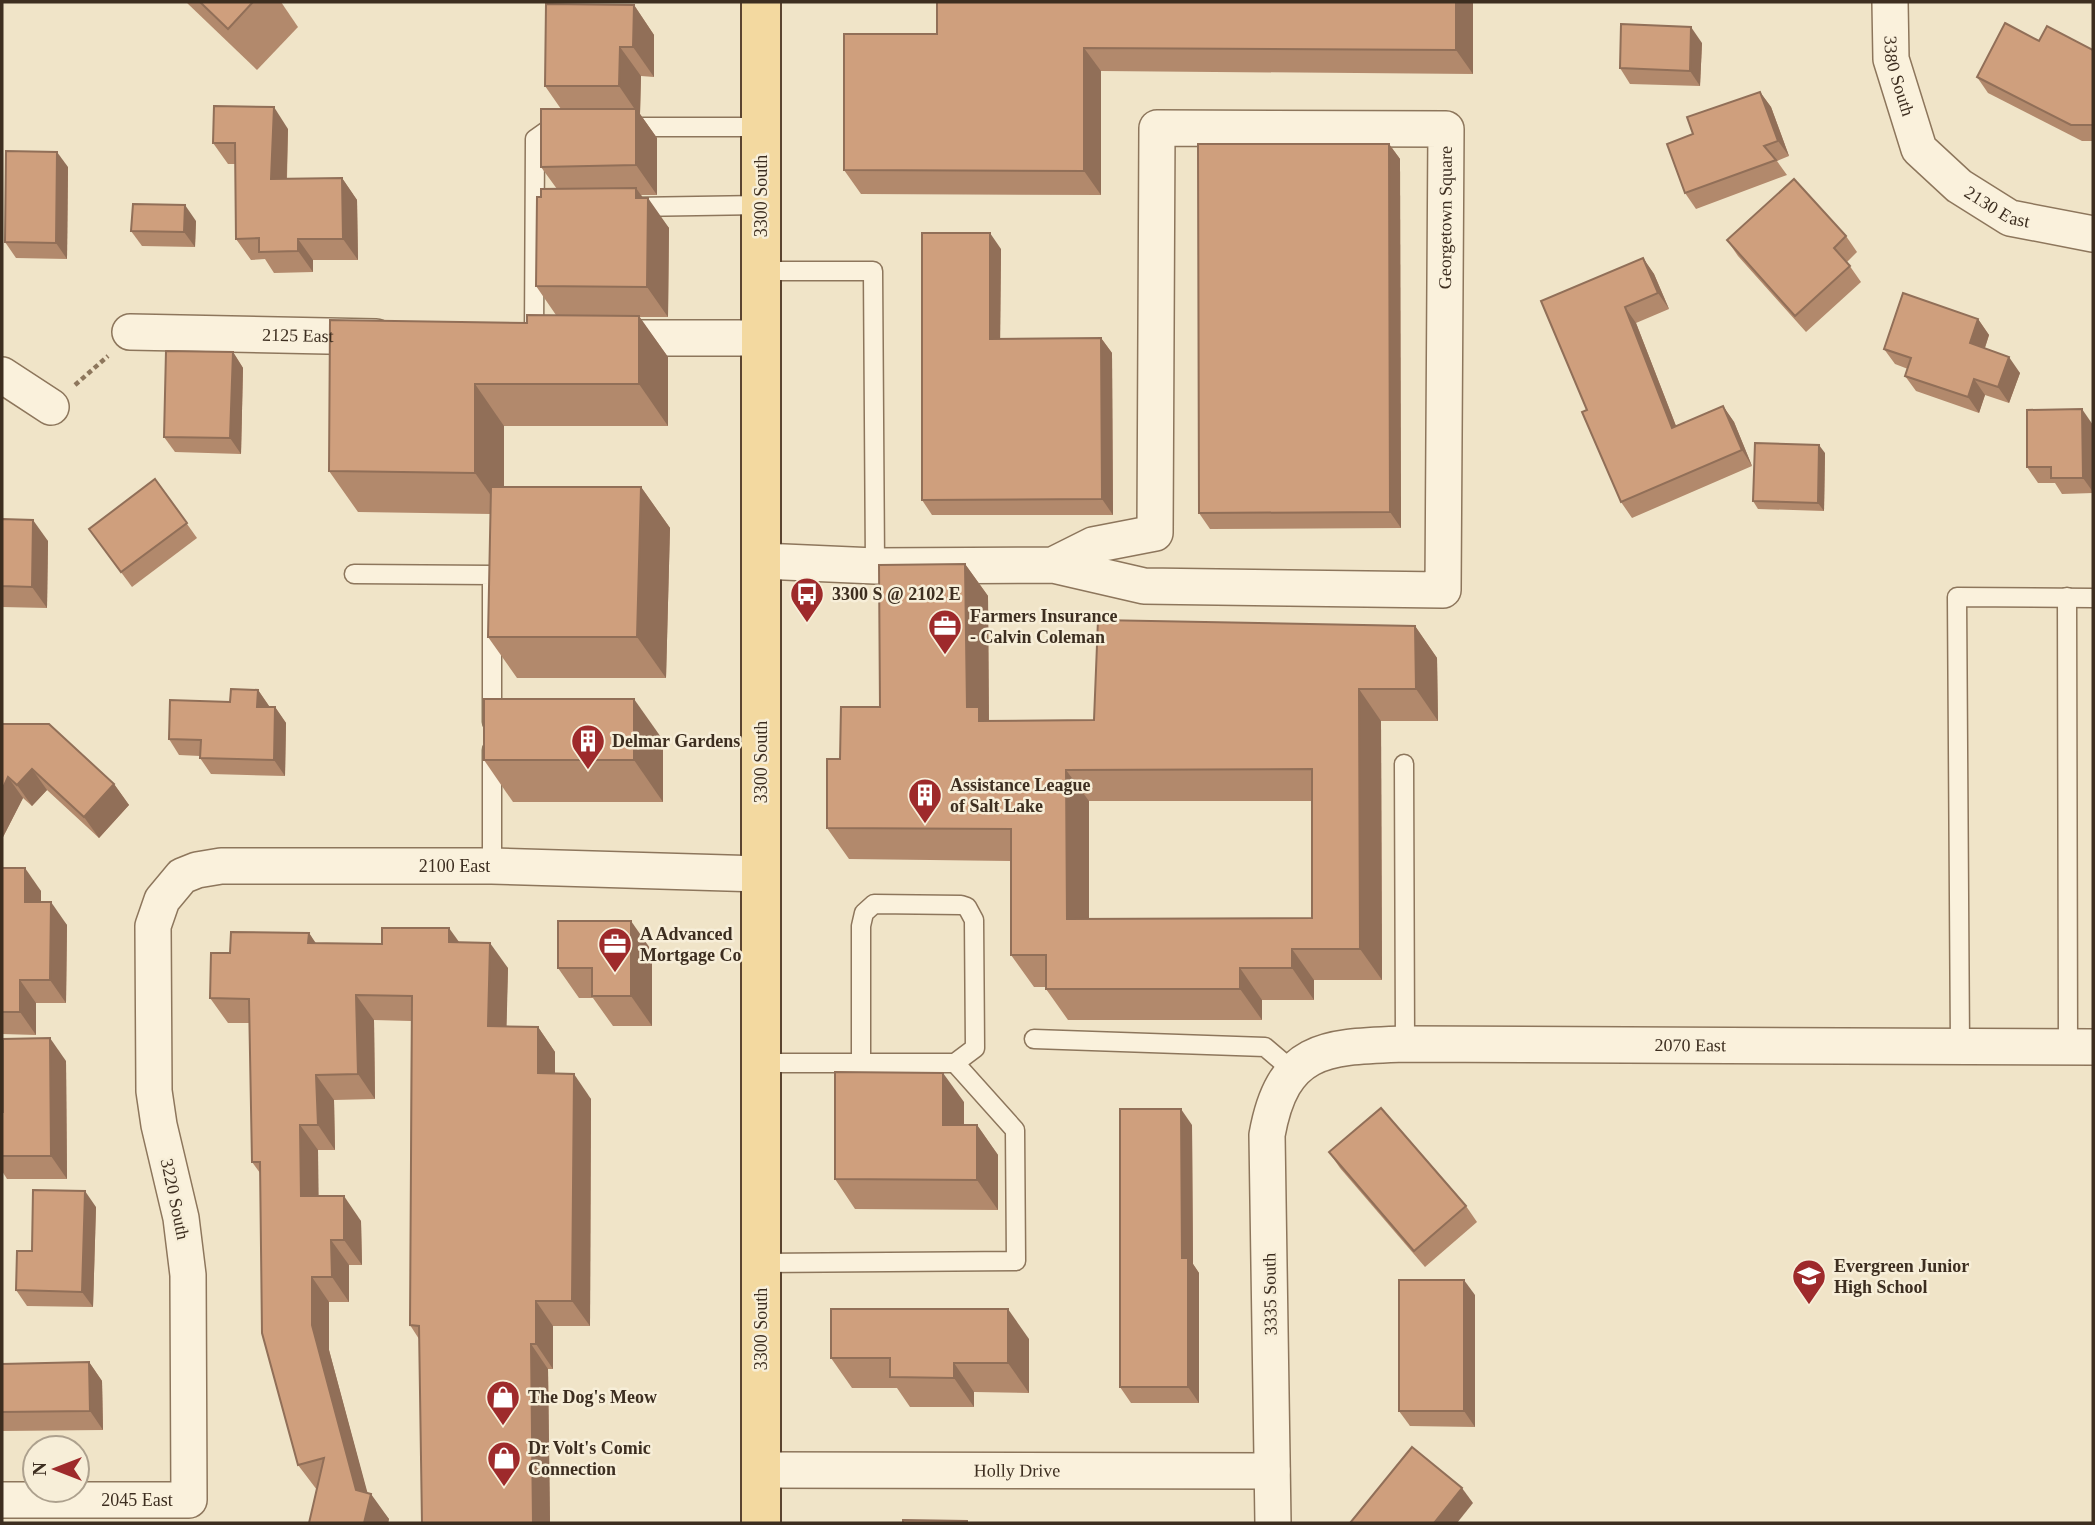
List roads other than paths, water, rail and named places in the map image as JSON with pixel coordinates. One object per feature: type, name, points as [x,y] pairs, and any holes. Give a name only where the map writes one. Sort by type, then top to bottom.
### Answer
[{"type":"main road","name":"3300 South","points":[[761,2],[761,1523]]},
{"type":"street","name":"3380 South","points":[[1890,2],[1891,59],[1919,149]]},
{"type":"street","name":"Georgetown Square","points":[[761,561],[875,566],[1053,565],[1144,586],[1443,590],[1446,129],[1157,128],[1155,533],[1093,545],[1053,565]]},
{"type":"street","name":"2130 East","points":[[1919,149],[1959,186],[2010,218],[2093,234]]},
{"type":"street","name":"2125 East","points":[[130,332],[411,337]]},
{"type":"street","points":[[543,337],[761,338]]},
{"type":"street","points":[[2,375],[51,407]]},
{"type":"street","name":"2100 East","points":[[162,900],[183,876],[197,870],[221,866],[492,866],[761,874]]},
{"type":"street","name":"3220 South","points":[[162,900],[153,926],[153,1059],[159,1125],[181,1218],[187,1261],[189,1500]]},
{"type":"street","name":"2070 East","points":[[1292,1070],[1315,1055],[1350,1046],[1405,1044],[2080,1047]]},
{"type":"street","name":"3335 South","points":[[1273,1523],[1267,1135],[1273,1102],[1292,1070]]},
{"type":"street","name":"Holly Drive","points":[[761,1470],[1272,1471]]},
{"type":"street","name":"2045 East","points":[[2,1500],[189,1500]]},
{"type":"lane","points":[[543,337],[541,208],[535,139],[552,127],[578,127]]},
{"type":"lane","points":[[604,127],[761,127]]},
{"type":"lane","points":[[615,207],[761,205]]},
{"type":"lane","points":[[761,271],[873,271],[875,566]]},
{"type":"lane","points":[[354,574],[492,575],[492,866]]},
{"type":"lane","points":[[1960,1047],[1957,597],[2093,598]]},
{"type":"lane","points":[[2067,597],[2080,1047]]},
{"type":"lane","points":[[1404,764],[1405,1044]]},
{"type":"lane","points":[[761,1063],[861,1063],[955,1063],[975,1048],[974,920],[967,907],[874,904],[864,913],[861,926],[861,1063]]},
{"type":"lane","points":[[1034,1038],[1265,1047],[1292,1070]]},
{"type":"lane","points":[[761,1263],[1016,1261],[1015,1130],[955,1063]]},
{"type":"place","name":"3300 S @ 2102 E","points":[[807,624]]},
{"type":"place","name":"Farmers Insurance - Calvin Coleman","points":[[945,656]]},
{"type":"place","name":"Delmar Gardens","points":[[588,771]]},
{"type":"place","name":"Assistance League of Salt Lake","points":[[925,825]]},
{"type":"place","name":"A Advanced Mortgage Co","points":[[615,974]]},
{"type":"place","name":"Evergreen Junior High School","points":[[1809,1306]]},
{"type":"place","name":"The Dog's Meow","points":[[503,1427]]},
{"type":"place","name":"Dr Volt's Comic Connection","points":[[504,1488]]}]
